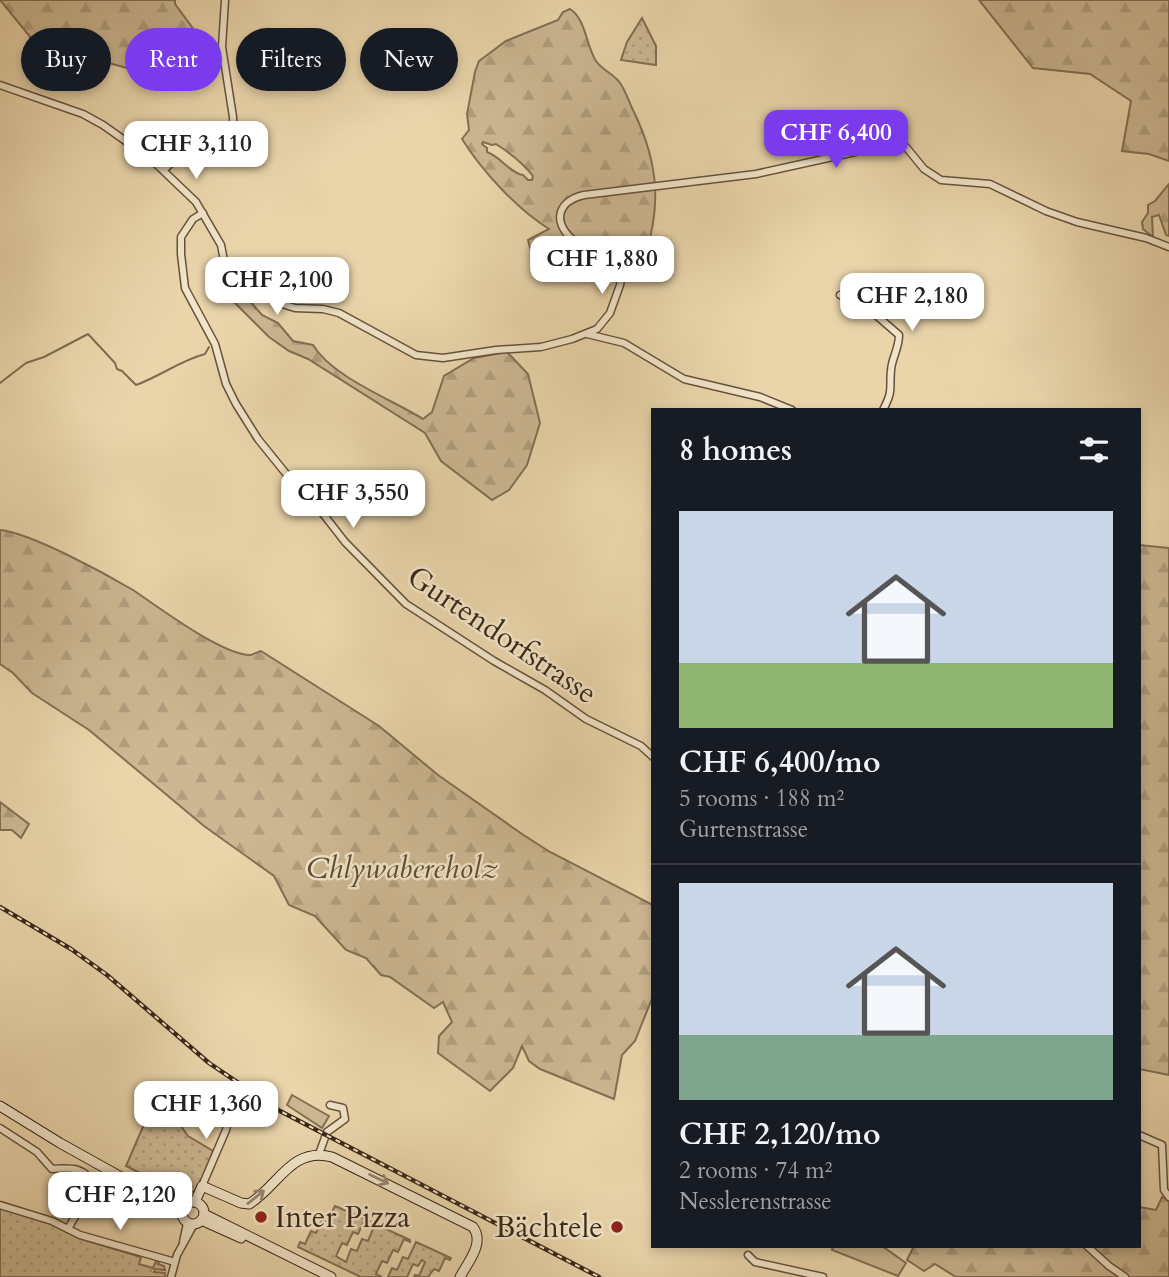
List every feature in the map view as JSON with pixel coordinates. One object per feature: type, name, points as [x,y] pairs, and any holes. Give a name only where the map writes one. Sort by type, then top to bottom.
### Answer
[{"type":"street","points":[[164,170],[174,160],[192,152],[224,162],[234,162],[233,117],[222,47],[225,0]]},
{"type":"street","points":[[0,85],[83,114],[103,125],[164,170],[187,191],[203,214],[221,245],[225,266],[230,274],[276,302],[339,313],[416,355],[443,358],[541,347],[586,334],[602,325],[621,285],[624,263],[582,246],[565,232],[560,214],[563,206],[572,199],[584,195],[756,174],[887,145],[898,144],[909,149],[924,169],[940,180],[986,182],[1046,211],[1077,222],[1146,237],[1169,247]]},
{"type":"street","name":"Gurtendorfstrasse","points":[[203,214],[193,219],[181,237],[185,288],[215,344],[226,384],[236,404],[258,439],[300,491],[406,604],[494,661],[545,690],[586,719],[636,743],[651,755]]},
{"type":"street","points":[[840,295],[869,309],[899,335],[899,346],[890,369],[890,394],[884,408]]},
{"type":"street","points":[[586,334],[624,343],[684,379],[760,397],[787,408]]},
{"type":"street","points":[[171,1277],[226,1130],[234,1093]]},
{"type":"street","points":[[319,1154],[327,1132],[345,1119],[343,1108],[330,1105]]},
{"type":"street","points":[[0,1106],[60,1143],[193,1213],[331,1277]]},
{"type":"street","points":[[0,1128],[37,1152],[52,1169],[74,1167],[88,1176],[92,1186],[68,1229]]},
{"type":"street","points":[[1141,1136],[1162,1145],[1164,1190],[1169,1197]]},
{"type":"street","points":[[205,1188],[247,1204],[297,1161],[319,1154],[337,1159],[473,1227],[478,1235],[478,1243],[460,1277]]},
{"type":"street","points":[[0,1206],[52,1221],[80,1235],[175,1262]]},
{"type":"street","points":[[1089,1248],[1125,1277]]},
{"type":"street","points":[[748,1255],[755,1262],[823,1277]]},
{"type":"green space","points":[[0,0],[175,0],[175,4],[193,28],[125,28],[125,67],[111,64],[111,28],[23,28]]},
{"type":"green space","points":[[979,0],[1169,0],[1169,161],[1149,154],[1122,151],[1131,101],[1090,74],[1033,68]]},
{"type":"green space","points":[[570,9],[575,13],[583,26],[596,61],[622,86],[649,150],[655,186],[653,223],[643,262],[625,261],[623,274],[575,269],[531,251],[528,240],[549,229],[501,188],[462,139],[469,130],[467,114],[479,61],[506,41],[558,20],[563,12]],"holes":[[[482,144],[496,144],[516,158],[533,176],[532,180],[528,180],[487,152],[487,148]]]},
{"type":"green space","points":[[642,18],[656,46],[656,65],[621,60],[627,42]]},
{"type":"green space","points":[[1169,184],[1169,236],[1166,235],[1159,215],[1152,217],[1153,237],[1143,229],[1142,222],[1148,213],[1148,205],[1155,201]]},
{"type":"green space","points":[[219,275],[226,286],[248,299],[262,315],[278,323],[293,341],[313,345],[322,357],[348,377],[423,419],[432,412],[444,376],[474,358],[507,352],[528,374],[540,423],[527,465],[509,490],[492,500],[441,461],[425,433],[269,337],[224,292]]},
{"type":"green space","name":"Chlywabereholz","points":[[0,530],[30,538],[86,564],[133,590],[190,629],[224,648],[251,655],[261,651],[379,726],[438,775],[522,834],[550,852],[651,904],[651,1001],[635,1041],[622,1055],[614,1099],[540,1069],[529,1061],[522,1046],[513,1068],[490,1091],[438,1053],[439,1036],[452,1022],[443,1002],[434,1008],[390,977],[381,975],[366,958],[346,950],[315,916],[289,905],[274,876],[204,826],[89,730],[32,693],[0,664]]},
{"type":"green space","points":[[1141,545],[1169,548],[1169,1075],[1141,1069]]},
{"type":"green space","points":[[0,802],[29,824],[21,838],[12,830],[0,830]]},
{"type":"green space","points":[[292,1095],[329,1116],[322,1128],[287,1105]]},
{"type":"green space","points":[[151,1108],[176,1119],[188,1136],[213,1151],[199,1188],[185,1196],[126,1166]]},
{"type":"green space","points":[[1162,1197],[1169,1199],[1169,1277],[956,1277],[935,1264],[924,1271],[907,1260],[913,1248],[1141,1248],[1141,1207],[1156,1210]]},
{"type":"green space","points":[[335,1206],[370,1221],[364,1221],[358,1234],[353,1232],[347,1245],[342,1243],[336,1256],[346,1262],[351,1249],[357,1251],[362,1239],[368,1241],[375,1224],[410,1240],[404,1239],[398,1252],[393,1250],[387,1263],[382,1261],[376,1274],[382,1277],[361,1277],[298,1247],[300,1242],[305,1244],[311,1231],[316,1233],[322,1220],[327,1222]]},
{"type":"green space","points":[[0,1208],[52,1224],[81,1239],[141,1257],[139,1264],[153,1268],[156,1261],[160,1260],[158,1264],[164,1266],[165,1270],[155,1269],[154,1272],[165,1273],[165,1277],[0,1277]]},
{"type":"green space","points":[[416,1242],[451,1258],[445,1258],[439,1271],[434,1269],[428,1277],[414,1277],[419,1276],[425,1262],[422,1260],[418,1266],[413,1264],[407,1277],[388,1277],[392,1268],[397,1270],[403,1257],[408,1259]]},
{"type":"green space","points":[[885,1248],[906,1263],[898,1276],[832,1250]]},
{"type":"waterway","points":[[0,383],[26,363],[44,357],[88,334],[115,363],[117,369],[136,385],[205,354],[209,347]]},
{"type":"railway","points":[[0,907],[71,949],[107,975],[209,1063],[280,1111],[599,1277]]},
{"type":"place","name":"Inter Pizza","points":[[261,1217]]},
{"type":"place","name":"Bächtele","points":[[617,1227]]}]
